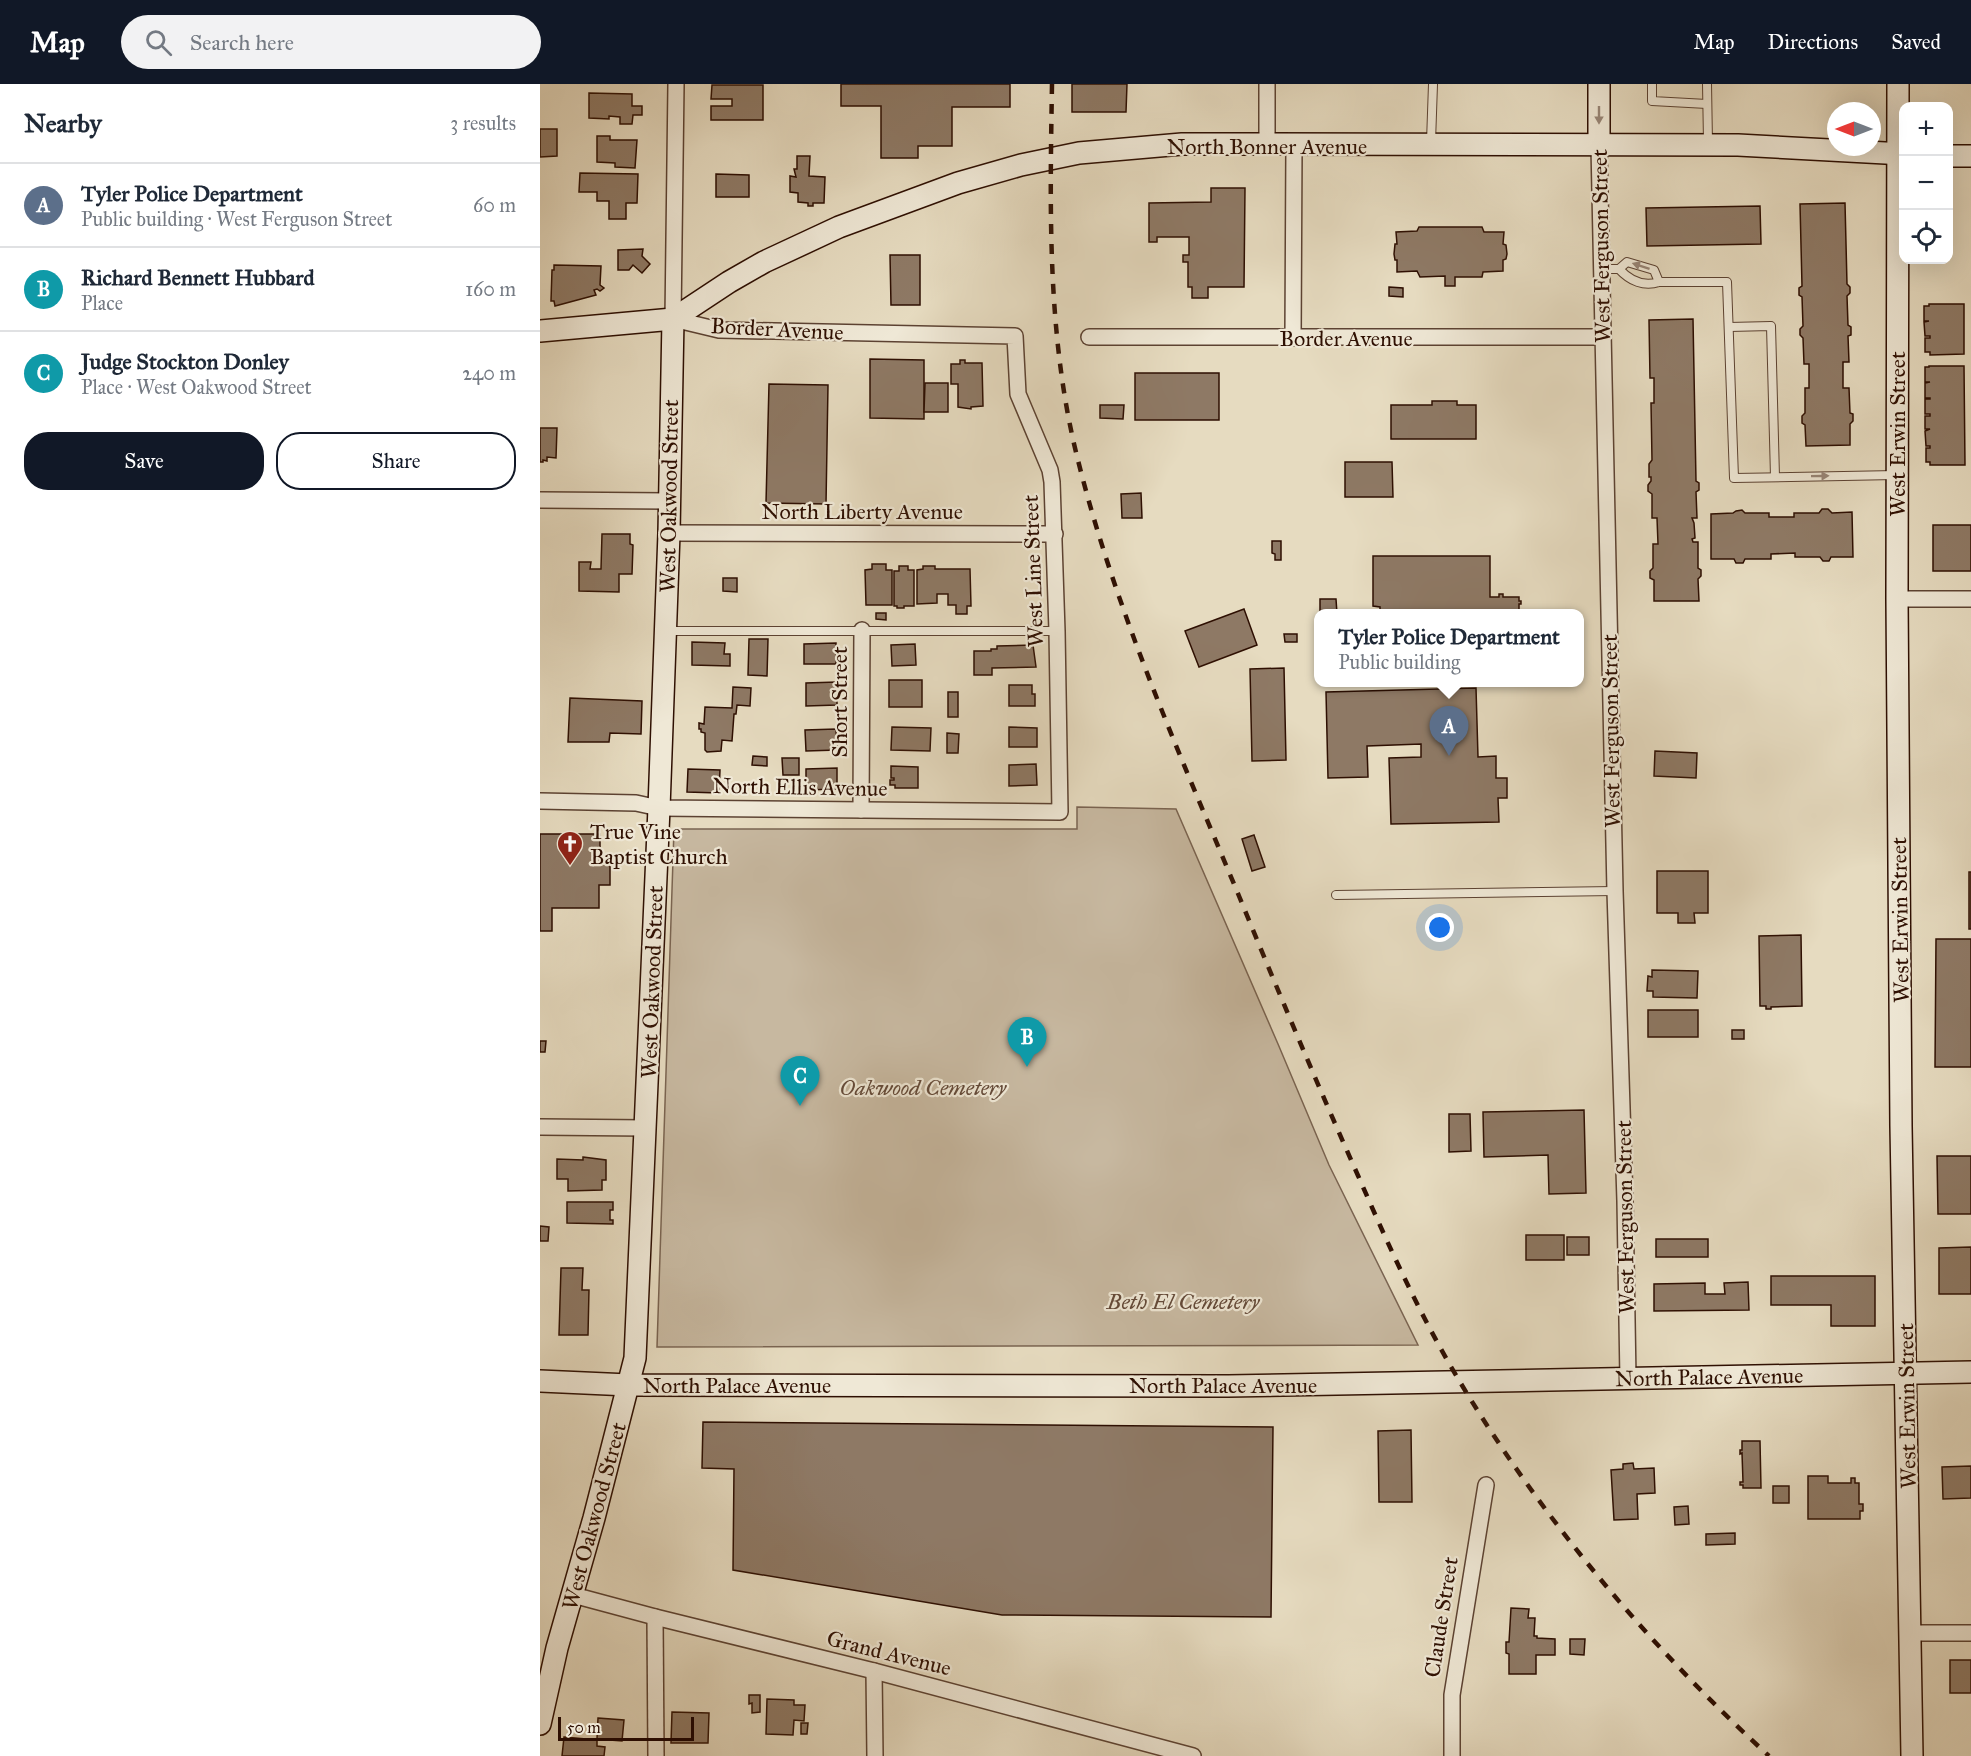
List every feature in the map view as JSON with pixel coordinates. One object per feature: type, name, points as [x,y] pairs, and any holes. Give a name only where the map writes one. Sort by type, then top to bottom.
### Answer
[{"type":"main road","name":"West Ferguson Street","points":[[1599,84],[1599,146]]},
{"type":"main road","name":"West Erwin Street","points":[[1898,84],[1899,107]]},
{"type":"main road","name":"North Bonner Avenue","points":[[673,320],[729,282],[764,262],[839,227],[958,183],[1021,165],[1079,153],[1182,144],[1267,144],[1738,145],[1899,154]]},
{"type":"main road","name":"West Erwin Street","points":[[1901,156],[1897,599],[1901,1126],[1912,1756]]},
{"type":"main road","points":[[1953,156],[1971,156]]},
{"type":"main road","name":"Border Avenue","points":[[540,331],[673,320]]},
{"type":"main road","name":"West Oakwood Street","points":[[540,1724],[557,1648],[635,1358],[659,808],[669,533],[673,320]]},
{"type":"main road","name":"North Palace Avenue","points":[[540,1381],[629,1384],[1228,1386],[1971,1372]]},
{"type":"street","name":"West Oakwood Street","points":[[673,320],[676,84]]},
{"type":"street","points":[[1267,84],[1267,144]]},
{"type":"street","points":[[1293,338],[1294,145]]},
{"type":"street","name":"West Ferguson Street","points":[[1599,146],[1628,1379]]},
{"type":"street","name":"Border Avenue","points":[[673,320],[719,330],[1016,336]]},
{"type":"street","name":"West Line Street","points":[[1016,336],[1018,394],[1050,470],[1055,534],[1060,812]]},
{"type":"street","name":"Border Avenue","points":[[1089,337],[1603,337]]},
{"type":"street","points":[[540,500],[669,501]]},
{"type":"street","name":"North Liberty Avenue","points":[[669,533],[1055,534]]},
{"type":"street","points":[[1897,599],[1971,599]]},
{"type":"street","name":"Short Street","points":[[861,810],[862,630]]},
{"type":"street","name":"North Ellis Avenue","points":[[540,801],[636,803],[659,808],[1060,812]]},
{"type":"street","points":[[540,1127],[646,1128]]},
{"type":"street","name":"Claude Street","points":[[1452,1756],[1452,1695],[1486,1485]]},
{"type":"street","name":"Grand Avenue","points":[[573,1595],[873,1671],[1175,1754],[1193,1756]]},
{"type":"street","points":[[655,1617],[656,1756]]},
{"type":"street","points":[[1910,1633],[1971,1632]]},
{"type":"street","points":[[873,1671],[875,1756]]},
{"type":"lane","points":[[1431,146],[1433,84]]},
{"type":"lane","points":[[1652,84],[1652,101],[1707,104]]},
{"type":"lane","points":[[1707,84],[1708,146]]},
{"type":"lane","points":[[1601,269],[1619,269],[1628,262],[1654,270],[1659,282]]},
{"type":"lane","points":[[1619,269],[1627,278],[1650,285],[1659,282],[1727,282],[1734,478],[1897,475]]},
{"type":"lane","points":[[1729,327],[1771,326],[1775,477]]},
{"type":"lane","points":[[665,631],[1057,631]]},
{"type":"lane","points":[[1336,895],[1615,891]]},
{"type":"green space","name":"Oakwood Cemetery","points":[[1077,807],[1176,809],[1329,1165],[1418,1345],[657,1347],[674,829],[1077,829]]},
{"type":"building","points":[[841,84],[1010,84],[1010,107],[952,107],[952,146],[918,146],[918,158],[881,158],[881,106],[841,106]]},
{"type":"building","points":[[1072,84],[1127,84],[1126,112],[1072,112]]},
{"type":"building","points":[[712,85],[763,85],[763,120],[711,120],[711,106],[732,106],[732,99],[711,99]]},
{"type":"building","points":[[589,93],[632,94],[632,106],[642,106],[642,115],[633,115],[632,124],[620,124],[620,117],[589,118]]},
{"type":"building","points":[[540,129],[557,129],[557,156],[540,157]]},
{"type":"building","points":[[597,136],[610,136],[610,140],[637,140],[635,168],[615,167],[615,163],[597,162]]},
{"type":"building","points":[[797,156],[810,156],[809,176],[825,177],[824,203],[813,203],[813,206],[808,206],[808,203],[798,202],[798,193],[790,192],[790,176],[796,177],[794,169],[797,169]]},
{"type":"building","points":[[580,173],[638,174],[637,203],[626,203],[626,219],[609,219],[609,201],[597,201],[597,192],[579,192]]},
{"type":"building","points":[[716,174],[749,175],[749,197],[716,197]]},
{"type":"building","points":[[1211,188],[1245,188],[1244,287],[1208,287],[1208,298],[1192,298],[1192,287],[1188,287],[1188,262],[1183,262],[1183,255],[1189,255],[1189,237],[1157,237],[1157,242],[1149,242],[1149,203],[1211,202]]},
{"type":"building","points":[[1845,203],[1847,284],[1850,287],[1850,293],[1847,296],[1848,325],[1851,327],[1851,335],[1848,336],[1849,362],[1843,362],[1843,388],[1849,388],[1850,413],[1853,414],[1853,421],[1850,424],[1850,445],[1806,446],[1802,416],[1805,413],[1805,388],[1809,388],[1809,364],[1804,364],[1803,338],[1800,335],[1800,329],[1803,326],[1802,297],[1799,295],[1799,288],[1802,286],[1800,204]]},
{"type":"building","points":[[1760,206],[1761,244],[1647,246],[1646,208]]},
{"type":"building","points":[[1419,227],[1482,227],[1484,232],[1504,232],[1503,244],[1506,245],[1507,254],[1506,259],[1503,260],[1503,271],[1483,272],[1482,277],[1455,277],[1455,286],[1445,286],[1445,276],[1420,277],[1417,271],[1397,272],[1397,260],[1394,254],[1395,244],[1397,244],[1396,232],[1417,231]]},
{"type":"building","points":[[643,249],[642,256],[650,264],[642,273],[633,265],[629,270],[618,270],[618,250]]},
{"type":"building","points":[[890,255],[920,255],[920,305],[891,305]]},
{"type":"building","points":[[554,265],[601,266],[600,285],[604,288],[600,291],[594,290],[596,295],[555,306],[554,301],[551,301]]},
{"type":"building","points":[[1389,287],[1403,288],[1403,297],[1389,296]]},
{"type":"building","points":[[1929,304],[1964,304],[1964,354],[1930,355],[1930,352],[1925,352],[1925,338],[1930,338],[1930,336],[1925,336],[1924,322],[1929,321],[1924,321],[1924,306],[1929,306]]},
{"type":"building","points":[[1693,319],[1696,481],[1699,483],[1699,490],[1696,492],[1697,518],[1692,518],[1695,538],[1692,539],[1693,542],[1698,542],[1698,568],[1701,570],[1701,576],[1698,579],[1699,601],[1654,601],[1654,580],[1650,578],[1650,571],[1653,568],[1653,544],[1658,544],[1657,518],[1652,518],[1652,494],[1648,491],[1651,481],[1649,464],[1652,460],[1651,403],[1654,403],[1654,378],[1650,378],[1649,320]]},
{"type":"building","points":[[870,359],[924,360],[924,419],[870,418]]},
{"type":"building","points":[[960,360],[965,360],[965,363],[982,363],[983,406],[971,407],[971,409],[958,407],[958,384],[951,384],[951,364],[960,364]]},
{"type":"building","points":[[1964,366],[1965,465],[1930,465],[1930,462],[1926,462],[1926,448],[1930,446],[1926,446],[1925,431],[1930,429],[1925,429],[1925,416],[1930,416],[1930,414],[1925,414],[1925,399],[1930,398],[1925,398],[1925,383],[1930,382],[1925,382],[1925,367]]},
{"type":"building","points":[[1135,373],[1219,373],[1219,420],[1135,420]]},
{"type":"building","points":[[925,383],[948,383],[948,412],[924,412]]},
{"type":"building","points":[[769,384],[828,385],[826,504],[766,503]]},
{"type":"building","points":[[1432,401],[1457,401],[1457,405],[1476,405],[1476,439],[1391,439],[1391,405],[1432,405]]},
{"type":"building","points":[[1100,405],[1124,405],[1123,419],[1100,418]]},
{"type":"building","points":[[540,428],[557,428],[556,458],[547,457],[547,461],[543,460],[543,462],[540,462]]},
{"type":"building","points":[[1345,462],[1392,462],[1393,497],[1345,497]]},
{"type":"building","points":[[1141,493],[1142,518],[1122,518],[1121,494]]},
{"type":"building","points":[[1822,509],[1828,509],[1832,513],[1852,512],[1853,557],[1831,557],[1829,561],[1823,561],[1820,557],[1795,557],[1795,553],[1771,554],[1771,559],[1745,559],[1743,563],[1736,563],[1734,559],[1711,559],[1711,514],[1733,513],[1742,510],[1745,513],[1769,513],[1769,517],[1794,517],[1794,513],[1819,513]]},
{"type":"building","points":[[1933,525],[1971,525],[1971,571],[1933,571]]},
{"type":"building","points":[[602,534],[630,534],[630,544],[633,545],[632,574],[619,574],[619,592],[579,591],[579,562],[591,562],[590,569],[601,569]]},
{"type":"building","points":[[1272,541],[1281,541],[1281,560],[1275,560],[1275,554],[1272,553]]},
{"type":"building","points":[[1373,556],[1490,556],[1490,597],[1499,597],[1499,594],[1503,594],[1503,597],[1519,597],[1521,601],[1519,609],[1380,609],[1380,607],[1373,606]]},
{"type":"building","points":[[872,564],[886,564],[886,570],[892,570],[892,605],[866,605],[865,570],[872,569]]},
{"type":"building","points":[[899,566],[908,566],[908,570],[914,570],[914,606],[897,608],[894,606],[894,571],[899,571]]},
{"type":"building","points":[[923,566],[935,566],[935,569],[970,569],[971,606],[967,606],[967,614],[956,614],[956,605],[948,605],[948,594],[937,594],[937,603],[917,604],[917,570],[923,569]]},
{"type":"building","points":[[723,578],[737,578],[737,592],[723,591]]},
{"type":"building","points":[[1320,599],[1336,599],[1337,609],[1320,609]]},
{"type":"building","points":[[1244,609],[1257,645],[1199,667],[1185,631]]},
{"type":"building","points":[[876,613],[886,613],[886,620],[876,619]]},
{"type":"building","points":[[1284,634],[1297,634],[1297,642],[1285,642]]},
{"type":"building","points":[[749,639],[768,639],[767,676],[748,675]]},
{"type":"building","points":[[692,642],[725,643],[724,654],[730,654],[730,666],[692,665]]},
{"type":"building","points":[[836,643],[836,664],[804,664],[804,644]]},
{"type":"building","points":[[915,644],[916,665],[892,666],[891,645]]},
{"type":"building","points":[[1033,645],[1036,667],[992,668],[992,675],[974,675],[974,651],[991,651],[991,649],[997,649],[997,646]]},
{"type":"building","points":[[1284,668],[1286,760],[1252,761],[1250,669]]},
{"type":"building","points":[[889,680],[922,680],[922,707],[889,707]]},
{"type":"building","points":[[837,682],[837,705],[806,706],[806,683]]},
{"type":"building","points":[[1009,685],[1032,685],[1035,706],[1009,706]]},
{"type":"building","points":[[733,687],[751,688],[750,706],[737,705],[732,741],[722,740],[721,751],[707,752],[705,733],[699,729],[699,723],[704,724],[705,707],[732,708]]},
{"type":"building","points":[[1476,688],[1478,757],[1496,756],[1496,778],[1507,778],[1507,798],[1498,798],[1499,822],[1391,824],[1389,758],[1421,757],[1421,744],[1367,746],[1368,777],[1328,778],[1326,692]]},
{"type":"building","points":[[948,692],[958,692],[958,717],[948,717]]},
{"type":"building","points":[[570,698],[642,701],[641,734],[610,733],[609,742],[568,742]]},
{"type":"building","points":[[892,727],[931,728],[930,751],[891,750]]},
{"type":"building","points":[[1009,727],[1037,728],[1037,747],[1009,747]]},
{"type":"building","points":[[836,729],[837,750],[806,751],[805,730]]},
{"type":"building","points":[[947,733],[959,734],[958,753],[947,753]]},
{"type":"building","points":[[1655,751],[1697,753],[1696,778],[1654,776]]},
{"type":"building","points":[[753,756],[767,757],[767,766],[752,765]]},
{"type":"building","points":[[782,758],[799,758],[799,775],[783,775]]},
{"type":"building","points":[[1036,764],[1037,785],[1009,786],[1009,765]]},
{"type":"building","points":[[891,766],[918,767],[918,788],[895,788],[895,785],[890,785],[890,780],[894,780],[891,778]]},
{"type":"building","points":[[837,768],[837,789],[806,790],[806,769]]},
{"type":"building","points":[[688,769],[720,770],[719,793],[687,792]]},
{"type":"building","points":[[540,834],[600,834],[600,859],[610,860],[610,885],[599,885],[599,908],[552,908],[552,931],[540,931]]},
{"type":"building","points":[[1254,835],[1265,867],[1252,871],[1242,839]]},
{"type":"building","points":[[1657,871],[1708,871],[1708,913],[1694,913],[1695,923],[1678,923],[1678,913],[1657,913]]},
{"type":"building","points":[[1969,872],[1971,872],[1971,929],[1969,929]]},
{"type":"building","points":[[1801,935],[1802,1006],[1766,1009],[1766,1006],[1760,1006],[1759,936]]},
{"type":"building","points":[[1936,939],[1971,939],[1971,1067],[1935,1067]]},
{"type":"building","points":[[1652,970],[1698,971],[1697,998],[1653,997],[1653,991],[1647,991],[1648,976],[1652,977]]},
{"type":"building","points":[[1648,1010],[1698,1010],[1698,1037],[1648,1037]]},
{"type":"building","points":[[1732,1030],[1744,1030],[1744,1039],[1732,1039]]},
{"type":"building","points":[[540,1041],[546,1041],[545,1052],[540,1052]]},
{"type":"building","points":[[1584,1110],[1586,1193],[1549,1194],[1548,1155],[1484,1157],[1483,1112]]},
{"type":"building","points":[[1449,1114],[1470,1114],[1471,1151],[1449,1152]]},
{"type":"building","points":[[1937,1156],[1971,1156],[1971,1214],[1938,1214]]},
{"type":"building","points":[[583,1157],[606,1160],[606,1180],[602,1180],[602,1190],[568,1191],[568,1179],[557,1179],[557,1159],[583,1160]]},
{"type":"building","points":[[567,1202],[613,1202],[610,1220],[613,1220],[613,1224],[567,1223]]},
{"type":"building","points":[[540,1226],[549,1227],[548,1241],[540,1241]]},
{"type":"building","points":[[1526,1235],[1564,1235],[1564,1260],[1526,1260]]},
{"type":"building","points":[[1567,1237],[1589,1237],[1589,1255],[1567,1255]]},
{"type":"building","points":[[1656,1239],[1708,1239],[1708,1257],[1656,1257]]},
{"type":"building","points":[[1971,1247],[1971,1294],[1939,1294],[1939,1248]]},
{"type":"building","points":[[561,1268],[583,1268],[582,1290],[589,1290],[588,1335],[559,1335]]},
{"type":"building","points":[[1771,1276],[1875,1276],[1875,1326],[1831,1326],[1831,1305],[1771,1305]]},
{"type":"building","points":[[1748,1282],[1749,1310],[1654,1311],[1654,1284],[1705,1283],[1705,1294],[1725,1294],[1724,1283]]},
{"type":"building","points":[[703,1422],[1273,1427],[1271,1617],[1002,1615],[733,1570],[734,1469],[702,1468]]},
{"type":"building","points":[[1411,1430],[1412,1502],[1379,1502],[1378,1431]]},
{"type":"building","points":[[1742,1441],[1760,1441],[1761,1488],[1743,1488],[1743,1485],[1740,1485],[1740,1482],[1743,1482],[1742,1453],[1740,1454]]},
{"type":"building","points":[[1633,1463],[1634,1469],[1654,1468],[1655,1493],[1637,1494],[1638,1519],[1614,1520],[1611,1470],[1623,1469],[1623,1464]]},
{"type":"building","points":[[1971,1466],[1971,1498],[1943,1499],[1942,1467]]},
{"type":"building","points":[[1808,1476],[1828,1476],[1828,1483],[1851,1483],[1851,1478],[1855,1478],[1855,1483],[1859,1483],[1859,1504],[1863,1504],[1860,1519],[1808,1519]]},
{"type":"building","points":[[1773,1486],[1789,1486],[1789,1503],[1773,1503]]},
{"type":"building","points":[[1688,1506],[1689,1524],[1675,1525],[1674,1507]]},
{"type":"building","points":[[1735,1533],[1735,1544],[1706,1545],[1706,1534]]},
{"type":"building","points":[[1511,1608],[1529,1609],[1528,1618],[1535,1618],[1534,1636],[1555,1639],[1555,1655],[1536,1655],[1536,1674],[1509,1674],[1509,1654],[1506,1653],[1506,1642],[1509,1642]]},
{"type":"building","points":[[1570,1639],[1585,1639],[1584,1655],[1570,1654]]},
{"type":"building","points":[[1950,1660],[1971,1660],[1971,1693],[1950,1693]]},
{"type":"building","points":[[749,1695],[760,1695],[760,1712],[752,1713]]},
{"type":"building","points":[[767,1699],[794,1700],[794,1705],[805,1705],[804,1721],[794,1720],[793,1735],[766,1734]]},
{"type":"building","points":[[672,1712],[709,1713],[708,1743],[671,1743]]},
{"type":"building","points":[[598,1718],[624,1720],[622,1741],[597,1739]]},
{"type":"building","points":[[801,1723],[808,1723],[807,1734],[801,1734]]},
{"type":"building","points":[[564,1737],[597,1740],[597,1746],[605,1747],[604,1756],[562,1756]]},
{"type":"railway","points":[[1052,84],[1052,267],[1059,358],[1075,448],[1090,506],[1148,675],[1314,1074],[1419,1308],[1460,1382],[1492,1433],[1563,1532],[1601,1580],[1682,1671],[1769,1756]]},
{"type":"place","name":"Tyler Police Department","points":[[1449,756]]},
{"type":"place","name":"True Vine Baptist Church","points":[[570,867]]},
{"type":"place","name":"Richard Bennett Hubbard","points":[[1027,1067]]},
{"type":"place","name":"Judge Stockton Donley","points":[[800,1106]]},
{"type":"park label","name":"Beth El Cemetery","points":[[1183,1301]]}]
